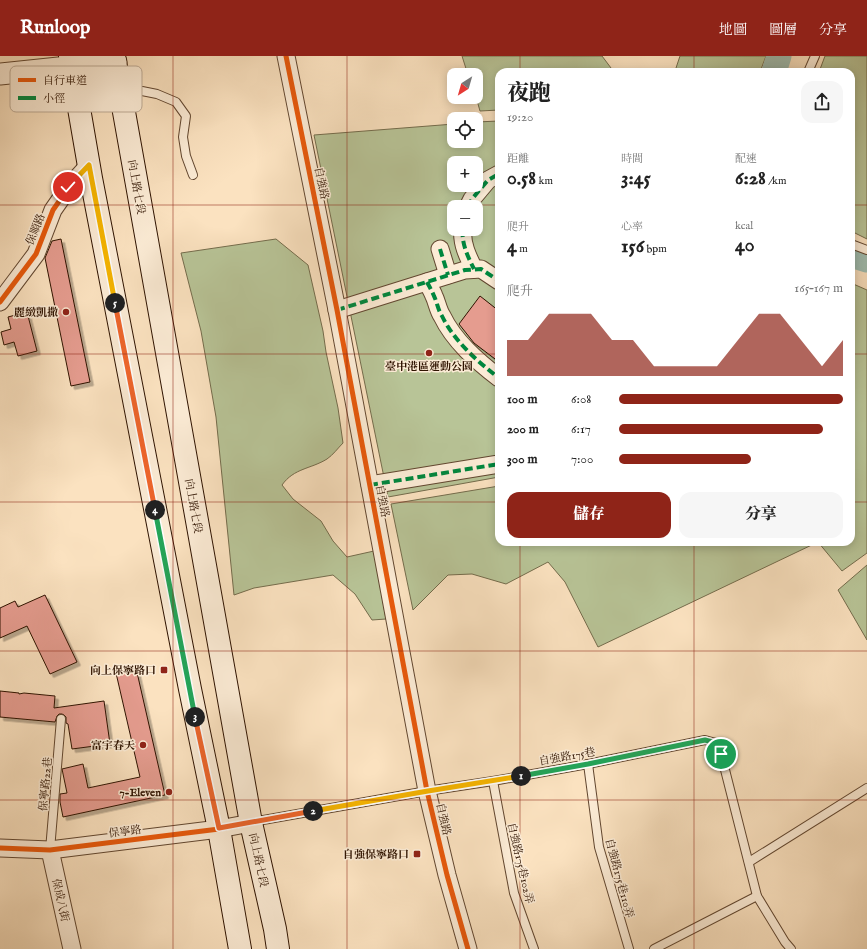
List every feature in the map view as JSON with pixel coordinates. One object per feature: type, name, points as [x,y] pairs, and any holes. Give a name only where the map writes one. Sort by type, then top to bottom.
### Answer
[{"type":"main road","points":[[80,112],[190,689],[219,828],[240,949]]},
{"type":"main road","name":"向上路七段","points":[[124,112],[251,823],[278,949]]},
{"type":"street","name":"自強路","points":[[286,56],[337,310],[428,791],[447,875],[468,949]]},
{"type":"street","points":[[44,66],[71,61],[115,59]]},
{"type":"street","points":[[0,74],[10,72]]},
{"type":"street","name":"保順路","points":[[0,302],[36,254],[53,210],[68,187],[89,165]]},
{"type":"street","points":[[471,200],[488,180],[495,176]]},
{"type":"street","points":[[462,236],[466,251],[474,269]]},
{"type":"street","points":[[440,249],[448,275]]},
{"type":"street","points":[[337,310],[465,270],[481,269],[495,278]]},
{"type":"street","points":[[427,282],[442,316],[453,335],[470,353],[495,375]]},
{"type":"street","points":[[370,485],[495,465]]},
{"type":"street","name":"保寧路","points":[[0,848],[50,850],[251,823]]},
{"type":"street","name":"保成八街","points":[[50,850],[72,949]]},
{"type":"lane","points":[[810,68],[815,56]]},
{"type":"lane","points":[[142,91],[157,94],[176,102],[186,116],[184,137],[186,156],[193,176]]},
{"type":"lane","points":[[855,246],[867,250]]},
{"type":"lane","name":"保寧路22巷","points":[[50,850],[61,719]]},
{"type":"lane","name":"自強路175巷","points":[[251,823],[588,764],[705,740],[716,743],[721,754],[758,896],[785,942],[791,949]]},
{"type":"lane","name":"自強路175巷110弄","points":[[588,764],[599,847],[629,949]]},
{"type":"lane","name":"自強路175巷102弄","points":[[493,781],[514,893],[534,949]]},
{"type":"lane","points":[[749,862],[867,788]]},
{"type":"lane","points":[[654,949],[758,896]]},
{"type":"green space","points":[[462,56],[602,56],[611,68],[495,68],[495,110],[480,111],[478,104],[483,104],[483,68],[466,68]]},
{"type":"green space","points":[[680,56],[766,56],[762,68],[676,68]]},
{"type":"green space","points":[[825,56],[867,56],[867,239],[855,233],[855,68],[820,68]]},
{"type":"green space","name":"臺中港區運動公園","points":[[495,121],[495,478],[388,497],[314,135],[447,125],[447,148],[483,148],[483,122]]},
{"type":"green space","points":[[276,239],[308,265],[323,331],[338,408],[343,443],[327,459],[297,472],[287,479],[282,485],[293,499],[321,521],[333,541],[347,557],[374,551],[386,619],[372,620],[355,594],[333,575],[254,588],[234,595],[216,417],[201,331],[181,253]]},
{"type":"green space","points":[[855,285],[867,290],[867,553],[842,571],[821,546],[855,546]]},
{"type":"green space","points":[[495,487],[495,546],[810,546],[598,647],[565,582],[548,562],[506,584],[472,574],[448,575],[413,610],[391,504]]},
{"type":"green space","points":[[867,565],[867,640],[838,590]]},
{"type":"building","name":"麗緻凱撒","points":[[61,239],[90,382],[71,386],[45,258],[52,241]]},
{"type":"building","points":[[480,296],[495,308],[495,359],[474,343],[459,324]]},
{"type":"building","name":"麗緻凱撒","points":[[27,312],[37,351],[18,356],[14,342],[4,345],[1,332],[11,329],[8,317]]},
{"type":"building","points":[[45,595],[77,662],[50,674],[27,626],[0,638],[0,608],[15,601],[18,607]]},
{"type":"building","points":[[136,668],[165,795],[63,817],[60,794],[67,793],[62,769],[83,764],[88,788],[140,777],[116,673]]},
{"type":"building","points":[[0,691],[19,694],[24,693],[55,696],[54,708],[104,701],[110,744],[72,749],[66,717],[62,714],[57,716],[55,722],[0,717]]},
{"type":"waterway","points":[[775,68],[779,56]]},
{"type":"waterway","points":[[855,256],[867,260]]},
{"type":"marked path","points":[[472,200],[488,180],[495,176]]},
{"type":"marked path","points":[[463,236],[467,255],[474,269]]},
{"type":"marked path","points":[[440,249],[448,275]]},
{"type":"marked path","points":[[337,310],[465,270],[481,269],[495,278]]},
{"type":"marked path","points":[[427,282],[441,314],[453,334],[474,358],[495,375]]},
{"type":"marked path","points":[[370,485],[495,465]]},
{"type":"cycle path","points":[[286,56],[337,310],[427,791],[447,875],[468,949]]},
{"type":"cycle path","points":[[0,302],[36,254],[53,210],[69,187],[89,165]]},
{"type":"cycle path","points":[[0,848],[50,850],[219,829],[251,823]]},
{"type":"place","name":"麗緻凱撒","points":[[66,312]]},
{"type":"place","name":"臺中港區運動公園","points":[[429,353]]},
{"type":"place","name":"向上保寧路口","points":[[164,670]]},
{"type":"place","name":"富宇春天","points":[[143,745]]},
{"type":"place","name":"7-Eleven","points":[[169,792]]},
{"type":"place","name":"自強保寧路口","points":[[417,854]]},
{"type":"route","points":[[68,187],[89,165],[190,689],[219,828],[588,764],[705,740],[716,743],[721,754]]}]
